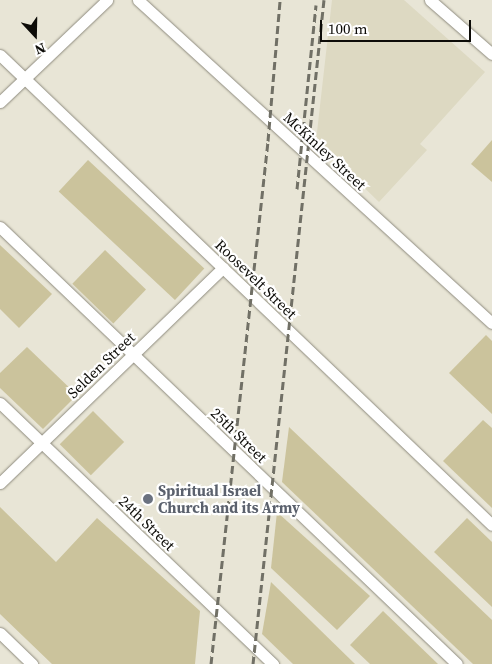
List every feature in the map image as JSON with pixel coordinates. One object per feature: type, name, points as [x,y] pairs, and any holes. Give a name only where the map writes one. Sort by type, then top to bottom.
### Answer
[{"type":"street","points":[[0,102],[107,0]]},
{"type":"street","name":"McKinley Street","points":[[138,0],[492,323]]},
{"type":"street","points":[[430,0],[492,54]]},
{"type":"street","name":"Roosevelt Street","points":[[0,55],[492,525]]},
{"type":"street","name":"25th Street","points":[[0,227],[457,664]]},
{"type":"street","name":"Selden Street","points":[[0,484],[224,268]]},
{"type":"street","name":"24th Street","points":[[0,403],[273,664]]},
{"type":"street","points":[[0,633],[32,664]]},
{"type":"shaded area","points":[[332,0],[404,0],[485,72],[420,144],[427,150],[379,202],[316,141]]},
{"type":"shaded area","points":[[492,140],[492,182],[471,164]]},
{"type":"shaded area","points":[[88,160],[204,268],[175,300],[59,191]]},
{"type":"shaded area","points":[[0,245],[52,294],[19,328],[0,309]]},
{"type":"shaded area","points":[[105,250],[146,290],[113,323],[72,284]]},
{"type":"shaded area","points":[[486,335],[492,341],[492,414],[449,373]]},
{"type":"shaded area","points":[[27,347],[77,395],[43,429],[0,388],[0,373]]},
{"type":"shaded area","points":[[93,411],[124,442],[91,475],[60,444]]},
{"type":"shaded area","points":[[483,420],[492,428],[492,508],[443,461]]},
{"type":"shaded area","points":[[289,427],[492,620],[492,664],[473,664],[282,482]]},
{"type":"shaded area","points":[[0,507],[56,562],[97,518],[200,611],[195,664],[52,664],[0,614]]},
{"type":"shaded area","points":[[277,512],[370,596],[337,630],[271,568]]},
{"type":"shaded area","points":[[467,518],[492,542],[492,607],[434,552]]},
{"type":"shaded area","points":[[271,582],[355,664],[293,664],[262,634]]},
{"type":"shaded area","points":[[383,611],[438,664],[370,664],[350,645]]},
{"type":"railway","points":[[211,664],[268,141],[280,0]]},
{"type":"railway","points":[[253,664],[324,0]]},
{"type":"railway","points":[[297,189],[316,5]]},
{"type":"place","name":"Spiritual Israel Church and its Army","points":[[148,499]]}]
